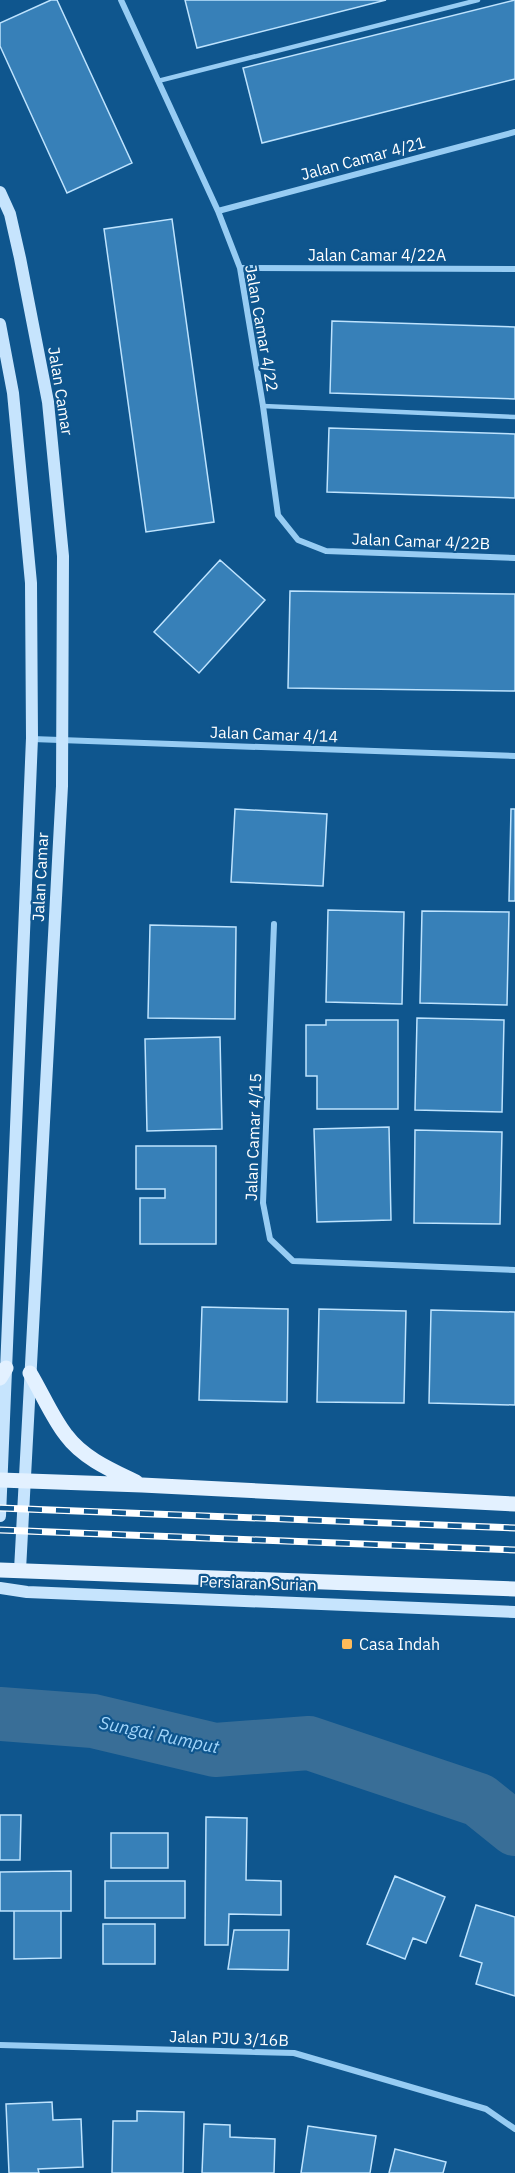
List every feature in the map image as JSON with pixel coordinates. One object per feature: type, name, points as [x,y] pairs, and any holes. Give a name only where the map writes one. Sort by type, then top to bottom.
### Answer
[{"type":"main road","points":[[30,1374],[66,1436],[83,1452],[107,1469],[142,1485]]},
{"type":"main road","points":[[1,1480],[515,1504]]},
{"type":"main road","name":"Persiaran Surian","points":[[0,1569],[515,1589]]},
{"type":"street","name":"Jalan Camar 4/22","points":[[121,0],[218,211],[240,268],[278,515],[298,540],[326,550]]},
{"type":"street","name":"Jalan Camar 4/21","points":[[218,211],[515,132]]},
{"type":"street","name":"Jalan Camar","points":[[0,192],[48,402],[63,556],[63,740],[20,1569]]},
{"type":"street","name":"Jalan Camar 4/22A","points":[[240,268],[515,269]]},
{"type":"street","name":"Jalan Camar","points":[[0,324],[13,393],[31,583],[32,738],[4,1312],[0,1516]]},
{"type":"street","name":"Jalan Camar 4/22B","points":[[326,550],[515,558]]},
{"type":"street","name":"Jalan Camar 4/14","points":[[32,738],[515,756]]},
{"type":"street","name":"Jalan Camar 4/15","points":[[274,924],[263,1203],[270,1239],[293,1261],[515,1270]]},
{"type":"street","name":"Persiaran Surian","points":[[0,1588],[39,1592],[515,1612]]},
{"type":"street","name":"Jalan PJU 3/16B","points":[[0,2045],[294,2053],[486,2109],[515,2129]]},
{"type":"lane","points":[[158,81],[478,0]]},
{"type":"lane","points":[[263,406],[515,417]]},
{"type":"building","points":[[51,0],[57,0],[132,163],[67,193],[0,46],[0,23]]},
{"type":"building","points":[[185,0],[386,0],[197,48]]},
{"type":"building","points":[[515,0],[515,79],[262,143],[243,68]]},
{"type":"building","points":[[172,219],[214,522],[146,532],[104,229]]},
{"type":"building","points":[[332,321],[515,327],[515,399],[330,393]]},
{"type":"building","points":[[329,428],[515,434],[515,498],[327,492]]},
{"type":"building","points":[[220,560],[265,600],[199,673],[154,632]]},
{"type":"building","points":[[290,591],[515,594],[515,691],[288,688]]},
{"type":"building","points":[[235,809],[327,814],[323,886],[231,882]]},
{"type":"building","points":[[511,809],[515,809],[515,901],[509,901]]},
{"type":"building","points":[[328,910],[404,912],[402,1004],[326,1002]]},
{"type":"building","points":[[422,911],[509,912],[507,1005],[420,1003]]},
{"type":"building","points":[[150,925],[236,927],[235,1019],[148,1018]]},
{"type":"building","points":[[417,1018],[504,1020],[502,1112],[415,1110]]},
{"type":"building","points":[[326,1020],[398,1020],[398,1109],[317,1109],[317,1076],[306,1076],[306,1025],[326,1025]]},
{"type":"building","points":[[220,1037],[222,1129],[147,1131],[145,1039]]},
{"type":"building","points":[[389,1127],[391,1220],[317,1222],[314,1129]]},
{"type":"building","points":[[415,1130],[502,1132],[500,1224],[414,1223]]},
{"type":"building","points":[[136,1146],[216,1146],[216,1244],[140,1244],[140,1198],[165,1198],[165,1189],[136,1189]]},
{"type":"building","points":[[202,1307],[288,1309],[287,1402],[199,1400]]},
{"type":"building","points":[[319,1309],[406,1311],[404,1403],[317,1402]]},
{"type":"building","points":[[431,1310],[515,1312],[515,1405],[429,1403]]},
{"type":"building","points":[[0,1815],[21,1815],[20,1860],[0,1860]]},
{"type":"building","points":[[206,1817],[247,1818],[246,1880],[281,1881],[281,1915],[229,1914],[228,1945],[205,1945]]},
{"type":"building","points":[[111,1833],[168,1833],[168,1868],[111,1868]]},
{"type":"building","points":[[71,1871],[71,1911],[0,1911],[0,1872]]},
{"type":"building","points":[[395,1876],[445,1897],[426,1943],[413,1938],[405,1959],[367,1944]]},
{"type":"building","points":[[105,1881],[185,1881],[185,1918],[105,1918]]},
{"type":"building","points":[[476,1905],[515,1917],[515,1996],[476,1984],[482,1963],[460,1956]]},
{"type":"building","points":[[14,1911],[61,1911],[61,1958],[14,1959]]},
{"type":"building","points":[[103,1924],[155,1924],[155,1964],[103,1964]]},
{"type":"building","points":[[234,1930],[289,1930],[288,1970],[228,1969]]},
{"type":"building","points":[[52,2102],[53,2120],[81,2119],[83,2167],[38,2169],[39,2173],[9,2173],[6,2104]]},
{"type":"building","points":[[137,2111],[184,2112],[183,2173],[112,2173],[113,2121],[137,2121]]},
{"type":"building","points":[[204,2124],[230,2125],[230,2137],[275,2139],[274,2173],[202,2173]]},
{"type":"building","points":[[308,2126],[376,2136],[370,2173],[301,2173]]},
{"type":"building","points":[[395,2149],[446,2162],[443,2173],[389,2173]]},
{"type":"waterway","name":"Sungai Rumput","points":[[0,1714],[93,1721],[215,1750],[309,1743],[479,1800],[515,1829]]},
{"type":"railway","points":[[0,1508],[515,1528]]},
{"type":"railway","points":[[0,1530],[515,1550]]},
{"type":"place","name":"Casa Indah","points":[[347,1644]]}]
